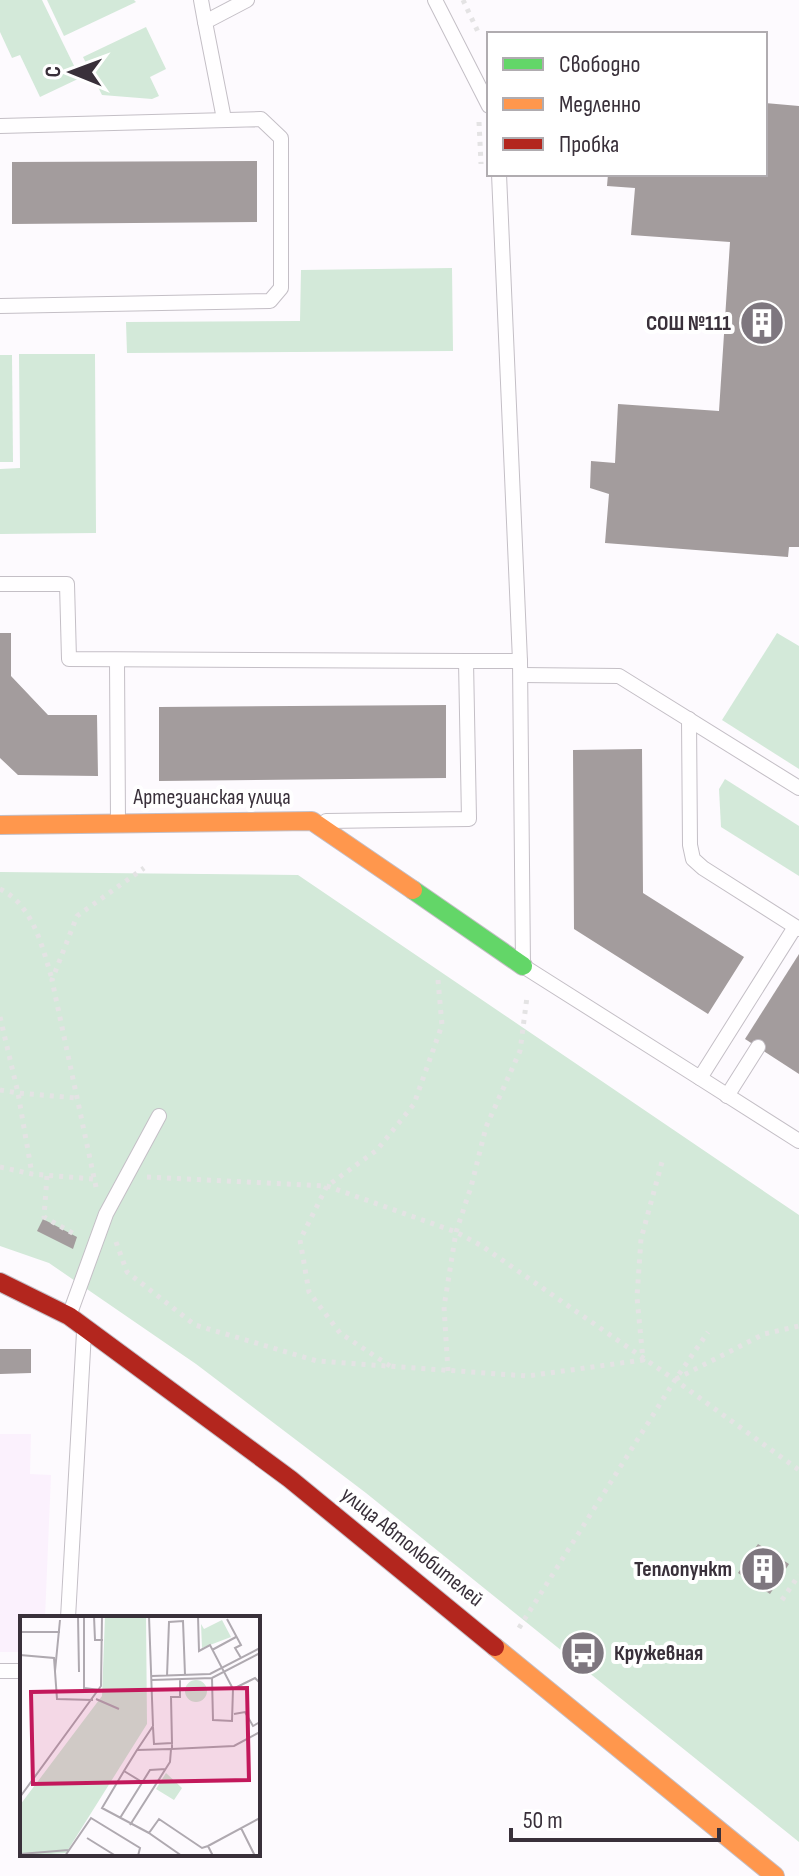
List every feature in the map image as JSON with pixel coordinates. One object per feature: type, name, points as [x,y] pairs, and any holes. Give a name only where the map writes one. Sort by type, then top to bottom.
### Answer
[{"type":"street","name":"Артезианская улица","points":[[0,825],[312,821],[527,968]]},
{"type":"street","name":"улица Автолюбителей","points":[[0,1282],[69,1316],[290,1479],[775,1876]]},
{"type":"lane","points":[[201,0],[224,119]]},
{"type":"lane","points":[[205,22],[247,0]]},
{"type":"lane","points":[[435,0],[484,112]]},
{"type":"lane","points":[[0,306],[270,301],[281,288],[281,138],[261,119],[1,123]]},
{"type":"lane","points":[[499,176],[520,668],[527,968],[799,1141]]},
{"type":"lane","points":[[0,584],[67,584],[69,659],[466,661],[619,676],[799,788]]},
{"type":"lane","points":[[117,660],[118,822]]},
{"type":"lane","points":[[312,821],[469,819],[466,661]]},
{"type":"lane","points":[[689,719],[690,845],[693,859],[797,928],[700,1078]]},
{"type":"lane","points":[[727,1096],[758,1047]]},
{"type":"lane","points":[[69,1316],[106,1214],[159,1116]]},
{"type":"lane","points":[[68,1616],[85,1328]]},
{"type":"path","points":[[463,0],[483,43]]},
{"type":"path","points":[[481,177],[484,112]]},
{"type":"path","points":[[52,980],[77,916],[144,868]]},
{"type":"path","points":[[0,889],[9,893],[37,928],[52,980],[93,1179],[127,1272],[195,1325],[317,1361],[527,1376],[643,1360]]},
{"type":"path","points":[[448,1371],[444,1307],[456,1232],[486,1127],[520,1051],[527,968]]},
{"type":"path","points":[[391,1366],[340,1333],[309,1292],[300,1240],[327,1186],[377,1150],[414,1104],[442,1025],[438,980]]},
{"type":"path","points":[[0,1017],[18,1093],[32,1174]]},
{"type":"path","points":[[0,1090],[77,1098]]},
{"type":"path","points":[[643,1360],[637,1297],[641,1239],[662,1162]]},
{"type":"path","points":[[0,1167],[47,1176],[93,1179],[126,1176],[327,1186],[456,1232],[482,1246],[799,1470]]},
{"type":"path","points":[[47,1176],[44,1217],[95,1245]]},
{"type":"path","points":[[675,1380],[764,1334],[799,1326]]},
{"type":"path","points":[[519,1628],[708,1332]]},
{"type":"path","points":[[782,1600],[799,1575]]},
{"type":"shaded area","points":[[0,1434],[31,1434],[30,1474],[51,1475],[45,1616],[20,1616],[20,1652],[0,1652]]},
{"type":"green space","points":[[0,0],[42,0],[80,78],[40,97],[20,55],[12,58],[0,32]]},
{"type":"green space","points":[[47,0],[134,0],[136,2],[64,36]]},
{"type":"green space","points":[[146,27],[166,69],[150,77],[159,96],[152,99],[102,95],[83,57]]},
{"type":"green space","points":[[452,268],[453,351],[127,353],[126,322],[300,321],[301,270]]},
{"type":"green space","points":[[19,354],[95,354],[96,533],[0,534],[0,469],[20,468]]},
{"type":"green space","points":[[0,355],[12,355],[13,462],[0,462]]},
{"type":"green space","points":[[777,633],[799,646],[799,769],[722,720]]},
{"type":"green space","points":[[725,779],[799,826],[799,876],[721,827],[719,789]]},
{"type":"green space","points":[[0,872],[298,875],[799,1215],[799,1842],[366,1493],[196,1364],[49,1263],[0,1246]]},
{"type":"building","name":"СОШ №111","points":[[767,103],[799,106],[799,547],[789,547],[788,557],[605,543],[609,494],[590,488],[591,461],[615,463],[618,404],[719,411],[730,242],[631,235],[635,188],[607,186],[608,176],[767,176]]},
{"type":"building","points":[[257,161],[257,222],[12,224],[12,162]]},
{"type":"building","points":[[0,633],[11,633],[11,676],[48,715],[97,715],[98,776],[18,775],[0,758]]},
{"type":"building","points":[[446,705],[446,778],[159,781],[159,707]]},
{"type":"building","points":[[642,749],[643,893],[744,957],[708,1014],[574,929],[573,750]]},
{"type":"building","points":[[799,954],[799,1074],[745,1039]]},
{"type":"building","points":[[43,1219],[77,1237],[73,1249],[37,1231]]},
{"type":"building","points":[[0,1349],[31,1349],[31,1373],[0,1374]]},
{"type":"building","name":"Теплопункт","points":[[758,1544],[789,1564],[770,1594],[738,1573]]},
{"type":"traffic: fast","points":[[413,890],[523,966]]},
{"type":"traffic: slow","points":[[0,825],[312,821],[413,890]]},
{"type":"traffic: slow","points":[[495,1647],[775,1876]]},
{"type":"traffic: jam","points":[[0,1282],[69,1316],[290,1479],[495,1647]]},
{"type":"place","name":"СОШ №111","points":[[762,323]]},
{"type":"place","name":"Теплопункт","points":[[763,1569]]},
{"type":"place","name":"Кружевная","points":[[583,1653]]}]
